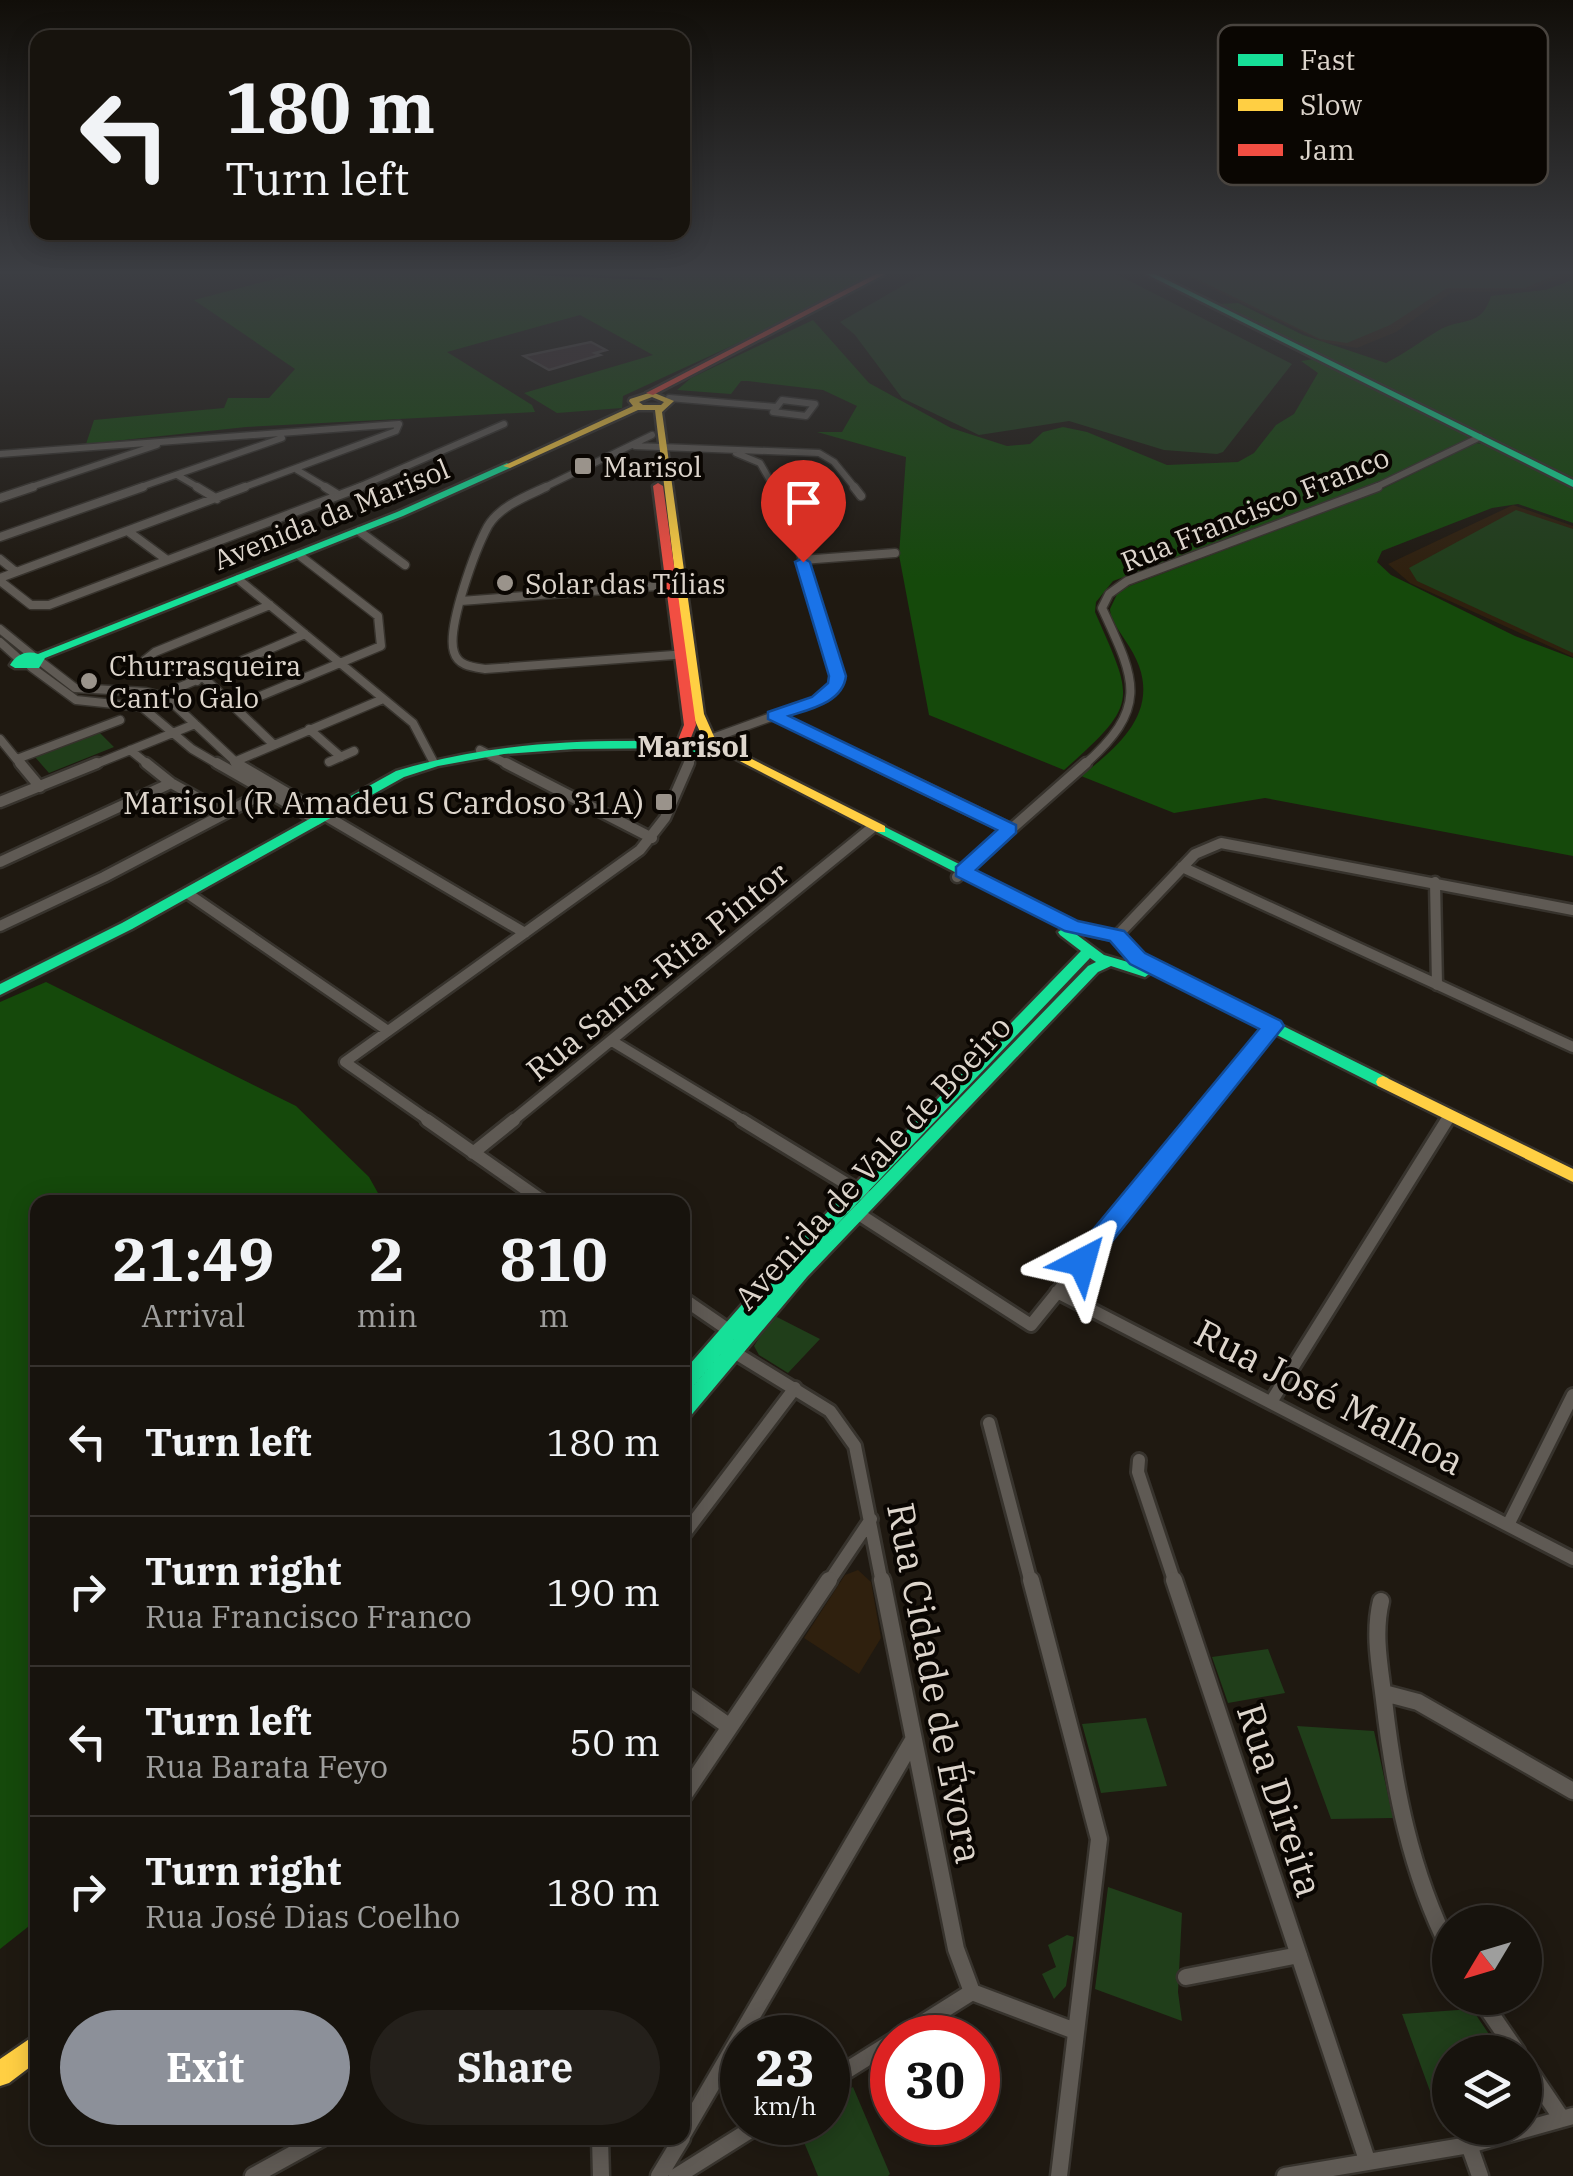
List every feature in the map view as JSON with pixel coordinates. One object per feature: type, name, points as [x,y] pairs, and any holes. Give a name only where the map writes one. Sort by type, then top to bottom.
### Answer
[{"type":"street","points":[[654,402],[686,376]]},
{"type":"street","points":[[1356,376],[1573,484]]},
{"type":"street","points":[[782,400],[816,404],[806,416],[773,412],[776,407],[782,400]]},
{"type":"street","points":[[654,402],[776,407]]},
{"type":"street","points":[[534,1195],[345,1062],[652,838],[698,744],[698,714],[669,585],[656,443],[658,412],[654,402]]},
{"type":"street","name":"Avenida da Marisol","points":[[0,673],[358,531],[654,402]]},
{"type":"street","points":[[0,458],[175,439],[398,424],[396,431],[0,580],[28,603],[43,606],[338,495],[504,424]]},
{"type":"street","name":"Rua Francisco Franco","points":[[960,875],[1108,743],[1129,719],[1134,691],[1131,670],[1102,608],[1109,594],[1127,581],[1164,566],[1359,496],[1480,437]]},
{"type":"street","points":[[0,537],[282,438]]},
{"type":"street","points":[[0,498],[175,439]]},
{"type":"street","points":[[133,443],[137,452]]},
{"type":"street","points":[[656,443],[685,654]]},
{"type":"street","points":[[685,654],[485,669],[465,666],[454,654],[452,632],[489,524],[523,498],[632,446],[656,443],[736,452],[808,451],[828,456],[861,496]]},
{"type":"street","points":[[0,990],[400,774],[433,761],[480,750],[698,744],[818,700],[836,685],[838,676],[788,514],[760,463],[736,452]]},
{"type":"street","points":[[760,463],[772,452]]},
{"type":"street","points":[[296,470],[338,495]]},
{"type":"street","points":[[177,474],[216,499]]},
{"type":"street","points":[[358,531],[405,565]]},
{"type":"street","points":[[129,532],[167,560]]},
{"type":"street","points":[[802,560],[895,553]]},
{"type":"street","points":[[234,707],[380,648],[380,618],[299,555]]},
{"type":"street","points":[[0,558],[16,572]]},
{"type":"street","points":[[238,579],[417,727],[433,761]]},
{"type":"street","points":[[461,600],[669,585]]},
{"type":"street","points":[[270,605],[155,652],[145,660],[154,668],[184,670],[200,680],[273,744]]},
{"type":"street","points":[[0,629],[76,700],[142,707],[172,733],[266,792],[322,817]]},
{"type":"street","points":[[0,642],[75,688],[161,695],[304,634]]},
{"type":"street","points":[[161,695],[234,762],[525,933]]},
{"type":"street","points":[[234,762],[383,699]]},
{"type":"street","points":[[774,716],[1010,829]]},
{"type":"street","points":[[17,759],[120,720]]},
{"type":"street","points":[[0,802],[195,724]]},
{"type":"street","points":[[309,729],[341,757]]},
{"type":"street","points":[[0,738],[40,786]]},
{"type":"street","points":[[698,744],[960,875],[1072,936],[1099,958],[1118,957],[1573,1176]]},
{"type":"street","points":[[130,750],[171,783],[225,813]]},
{"type":"street","points":[[480,750],[652,838]]},
{"type":"street","points":[[329,762],[354,751]]},
{"type":"street","points":[[0,862],[171,783]]},
{"type":"street","points":[[0,926],[104,878],[266,792]]},
{"type":"street","name":"Rua Santa-Rita Pintor","points":[[473,1153],[870,829]]},
{"type":"street","points":[[1110,935],[1201,848],[1220,843],[1573,910]]},
{"type":"street","points":[[1182,867],[1573,1048]]},
{"type":"street","points":[[960,875],[1072,926],[1110,935]]},
{"type":"street","points":[[1435,882],[1437,985]]},
{"type":"street","points":[[187,892],[388,1031]]},
{"type":"street","points":[[1110,935],[1118,957]]},
{"type":"street","name":"Avenida de Vale de Boeiro","points":[[867,1196],[1088,949],[1090,938],[1110,935]]},
{"type":"street","name":"Avenida de Vale de Boeiro","points":[[690,1379],[732,1341],[853,1210],[1093,969],[1118,957]]},
{"type":"street","points":[[853,1210],[1031,1325],[1270,1030]]},
{"type":"street","points":[[612,1041],[867,1196]]},
{"type":"street","points":[[1448,1118],[1573,1186]]},
{"type":"street","points":[[1270,1402],[1448,1118]]},
{"type":"street","name":"Rua José Malhoa","points":[[1057,1292],[1573,1559]]},
{"type":"street","name":"Rua Cidade de Évora","points":[[690,1305],[732,1341],[830,1411],[848,1434],[858,1458],[956,1949],[972,1992]]},
{"type":"street","name":"Avenida de Vale de Boeiro","points":[[690,1401],[732,1341]]},
{"type":"street","points":[[690,1526],[795,1388]]},
{"type":"street","points":[[1508,1525],[1573,1395]]},
{"type":"street","points":[[989,1423],[1099,1839],[1059,2176]]},
{"type":"street","name":"Rua Direita","points":[[1139,1460],[1138,1472],[1367,2160]]},
{"type":"street","points":[[690,1786],[870,1519]]},
{"type":"street","points":[[1381,1600],[1376,1633],[1395,1773],[1418,1880],[1432,1911]]},
{"type":"street","points":[[1384,1693],[1418,1702],[1573,1790]]},
{"type":"street","points":[[690,1698],[730,1727]]},
{"type":"street","points":[[690,2123],[913,1740]]},
{"type":"street","points":[[1186,1978],[1299,1956]]},
{"type":"street","points":[[936,2015],[972,1992],[1075,2031]]},
{"type":"street","points":[[0,2074],[30,2051]]},
{"type":"street","points":[[1542,2085],[1568,2118],[1542,2125]]},
{"type":"street","points":[[254,2176],[309,2145]]},
{"type":"street","points":[[600,2145],[600,2176]]},
{"type":"street","points":[[659,2176],[677,2145]]},
{"type":"street","points":[[677,2176],[726,2145]]},
{"type":"street","points":[[1284,2176],[1463,2145]]},
{"type":"street","points":[[1469,2145],[1480,2176]]},
{"type":"shaded area","points":[[1513,505],[1573,526],[1573,657],[1410,583],[1388,564]]},
{"type":"shaded area","points":[[858,1570],[871,1582],[881,1638],[859,1674],[804,1638],[845,1575]]},
{"type":"green space","points":[[289,376],[485,376],[532,405],[535,412],[246,427],[86,444],[94,420],[224,408],[228,398],[269,398]]},
{"type":"green space","points":[[583,376],[667,376],[623,396],[622,408],[557,413],[524,393]]},
{"type":"green space","points":[[862,376],[869,383],[951,428],[1007,446],[1030,444],[1043,432],[1063,427],[1087,432],[1167,465],[1238,462],[1254,453],[1276,425],[1294,414],[1317,376],[1347,376],[1471,438],[1367,488],[1113,581],[1096,602],[1095,612],[1117,664],[1123,698],[1107,729],[1064,770],[929,715],[899,555],[906,457],[817,432],[842,432],[857,406],[823,390],[741,381],[731,394],[677,390],[691,378]]},
{"type":"green space","points":[[885,376],[1283,376],[1223,452],[1217,454],[1164,450],[1069,421],[979,435],[902,398]]},
{"type":"green space","points":[[1365,376],[1573,376],[1573,478]]},
{"type":"green space","points":[[1476,443],[1489,445],[1573,487],[1573,523],[1518,504],[1492,508],[1382,551],[1377,562],[1391,575],[1515,636],[1573,658],[1573,856],[1265,798],[1174,813],[1081,776],[1130,730],[1142,700],[1139,666],[1111,618],[1110,609],[1119,590],[1370,495]]},
{"type":"green space","points":[[1516,510],[1573,529],[1573,653],[1417,581],[1409,568]]},
{"type":"green space","points":[[99,732],[114,747],[49,773],[35,757]]},
{"type":"green space","points":[[46,982],[296,1106],[369,1177],[379,1195],[30,1195],[30,1925],[0,1949],[0,1002]]},
{"type":"green space","points":[[773,1315],[820,1339],[788,1373],[759,1355],[754,1346]]},
{"type":"green space","points":[[1268,1649],[1285,1693],[1228,1703],[1212,1657]]},
{"type":"green space","points":[[1146,1718],[1167,1786],[1101,1793],[1082,1724]]},
{"type":"green space","points":[[1297,1726],[1374,1731],[1393,1818],[1331,1819]]},
{"type":"green space","points":[[1108,1887],[1182,1913],[1178,1992],[1182,2021],[1095,1989]]},
{"type":"green space","points":[[1067,1935],[1074,1937],[1066,1986],[1054,1999],[1042,1974],[1056,1967],[1048,1945]]},
{"type":"green space","points":[[1402,2014],[1476,2015],[1490,2035],[1432,2035],[1432,2097]]},
{"type":"green space","points":[[853,2087],[870,2127],[870,2145],[878,2145],[888,2176],[818,2176],[805,2145],[850,2145]]},
{"type":"traffic: fast","points":[[1354,376],[1573,484]]},
{"type":"traffic: fast","points":[[39,657],[400,514],[507,466]]},
{"type":"traffic: fast","points":[[32,655],[40,658],[35,666],[15,665],[19,659],[32,655]]},
{"type":"traffic: fast","points":[[0,990],[127,926],[400,774],[504,750],[574,745],[682,745],[697,752],[711,743]]},
{"type":"traffic: fast","points":[[881,829],[1073,927],[1117,936],[1143,962],[1383,1082]]},
{"type":"traffic: fast","points":[[1065,932],[1099,958],[1145,972]]},
{"type":"traffic: fast","points":[[690,1377],[788,1264],[1089,951]]},
{"type":"traffic: fast","points":[[690,1404],[801,1272],[1093,969],[1112,960]]},
{"type":"traffic: slow","points":[[662,407],[641,408],[633,401],[652,394],[670,401],[658,411],[698,714],[711,743],[881,829]]},
{"type":"traffic: slow","points":[[507,466],[637,407]]},
{"type":"traffic: slow","points":[[1383,1082],[1573,1176]]},
{"type":"traffic: slow","points":[[0,2074],[30,2051]]},
{"type":"traffic: jam","points":[[650,393],[684,376]]},
{"type":"traffic: jam","points":[[658,486],[690,725],[682,745]]},
{"type":"place","name":"Marisol","points":[[583,466]]},
{"type":"place","name":"Solar das Tílias","points":[[505,583]]},
{"type":"place","name":"Churrasqueira Cant'o Galo","points":[[89,681]]},
{"type":"place","name":"Marisol (R Amadeu S Cardoso 31A)","points":[[664,802]]},
{"type":"district","name":"Marisol","points":[[693,745]]},
{"type":"route","points":[[803,562],[838,676],[829,694],[774,716],[1010,829],[962,872],[1084,931],[1116,936],[1132,956],[1273,1026],[1082,1262]]}]
